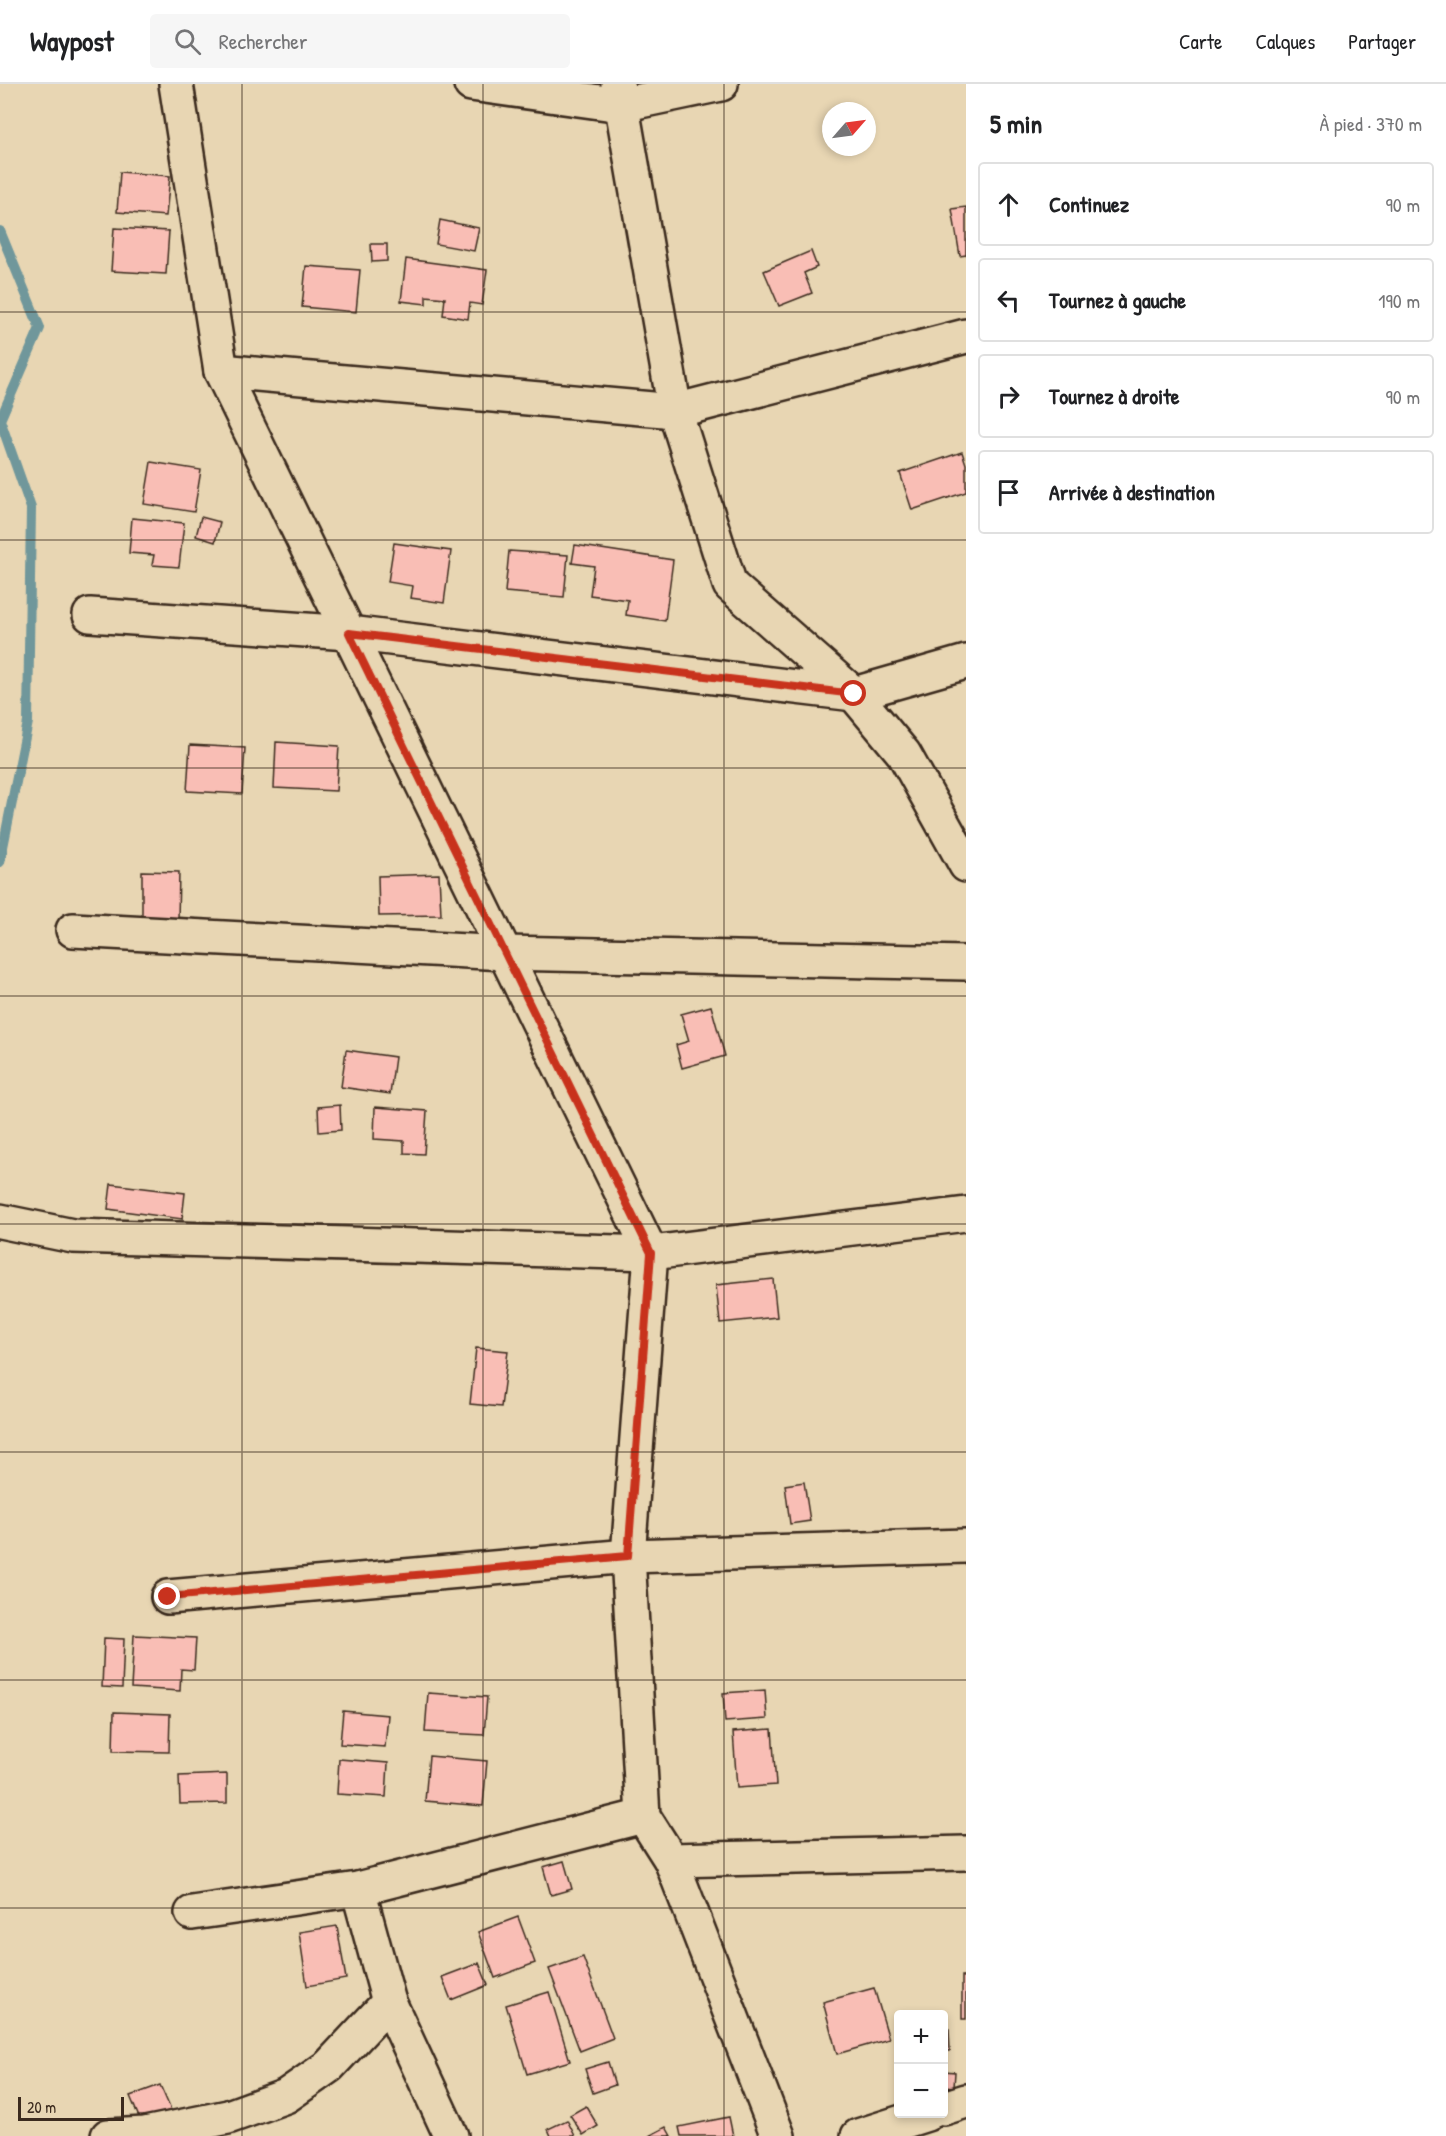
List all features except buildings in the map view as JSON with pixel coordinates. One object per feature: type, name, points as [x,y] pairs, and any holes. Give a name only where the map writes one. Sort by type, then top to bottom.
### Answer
[{"type":"street","points":[[176,84],[221,371],[651,1253],[628,1556],[643,1816],[671,1860],[778,2136]]},
{"type":"street","points":[[471,84],[620,94],[721,84]]},
{"type":"street","points":[[620,94],[675,411],[730,585],[854,694],[904,754],[966,865]]},
{"type":"street","points":[[221,371],[675,411],[966,336]]},
{"type":"street","points":[[90,615],[349,633],[854,694],[966,662]]},
{"type":"street","points":[[74,930],[505,953],[966,963]]},
{"type":"street","points":[[0,1221],[73,1236],[651,1253],[966,1214]]},
{"type":"street","points":[[168,1597],[628,1556],[966,1546]]},
{"type":"street","points":[[192,1912],[358,1888],[643,1816]]},
{"type":"street","points":[[671,1860],[966,1853]]},
{"type":"street","points":[[358,1888],[389,2002],[451,2136]]},
{"type":"street","points":[[108,2136],[146,2134],[228,2117],[286,2096],[328,2066],[389,2002]]},
{"type":"street","points":[[948,2107],[966,2101]]},
{"type":"street","points":[[858,2136],[914,2118]]},
{"type":"waterway","points":[[0,231],[40,328],[0,420],[31,508],[28,722],[0,862]]},
{"type":"route","points":[[168,1597],[628,1556],[651,1253],[349,633],[854,694]]}]
